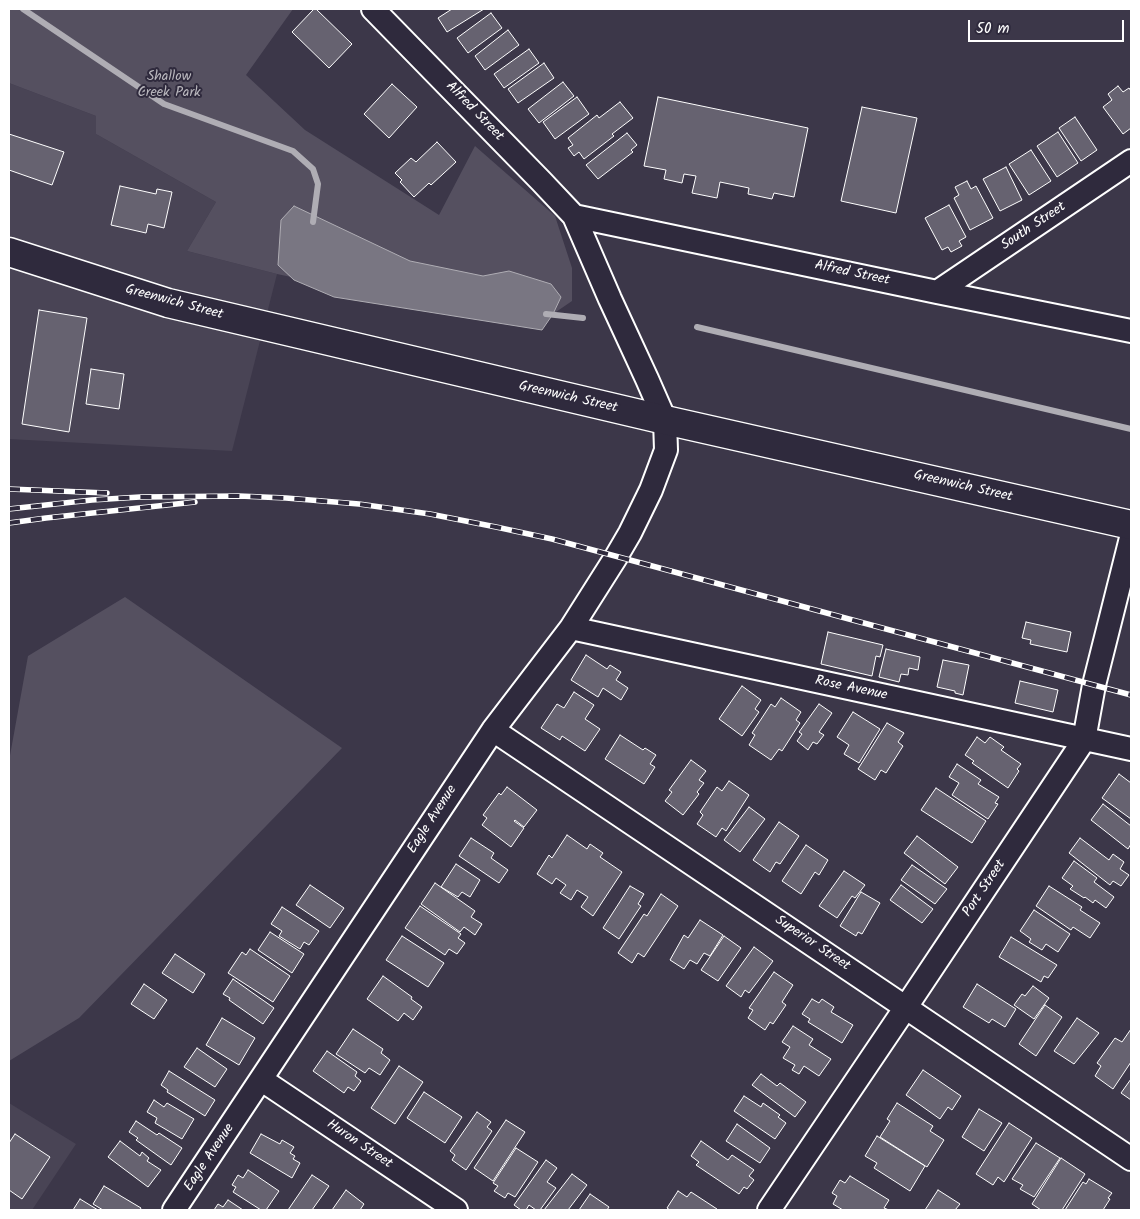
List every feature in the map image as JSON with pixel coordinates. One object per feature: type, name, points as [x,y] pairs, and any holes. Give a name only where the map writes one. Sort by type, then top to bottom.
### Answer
[{"type":"street","name":"Alfred Street","points":[[373,9],[574,216],[665,420]]},
{"type":"street","name":"South Street","points":[[937,292],[1131,161]]},
{"type":"street","name":"Alfred Street","points":[[574,216],[1131,331]]},
{"type":"street","name":"Greenwich Street","points":[[9,252],[168,303],[665,420],[1131,525]]},
{"type":"street","name":"Eagle Avenue","points":[[174,1210],[493,730],[571,628],[625,541],[651,490],[666,450],[665,420]]},
{"type":"street","name":"Port Street","points":[[769,1210],[1084,740],[1094,685],[1131,538]]},
{"type":"street","name":"Rose Avenue","points":[[571,628],[1131,749]]},
{"type":"street","name":"Superior Street","points":[[493,730],[1131,1159]]},
{"type":"street","name":"Huron Street","points":[[262,1080],[456,1210]]},
{"type":"shaded area","points":[[9,83],[96,116],[96,134],[216,202],[187,251],[277,274],[232,451],[9,439]]},
{"type":"shaded area","points":[[294,206],[410,261],[483,276],[509,271],[551,284],[561,297],[553,314],[542,330],[334,297],[294,280],[278,265],[281,220]]},
{"type":"shaded area","points":[[9,1103],[76,1144],[32,1210],[9,1210]]},
{"type":"green space","name":"Shallow Creek Park","points":[[9,9],[293,9],[246,75],[305,130],[439,215],[475,146],[555,216],[572,268],[572,301],[553,314],[542,330],[277,274],[187,251],[216,202],[96,134],[96,116],[9,83]]},
{"type":"green space","points":[[125,597],[342,748],[79,1018],[9,1061],[9,761],[28,656]]},
{"type":"building","points":[[314,9],[352,44],[329,68],[292,32]]},
{"type":"building","points":[[452,9],[484,9],[447,32],[438,18]]},
{"type":"building","points":[[491,13],[502,28],[468,53],[457,38]]},
{"type":"building","points":[[508,30],[519,45],[485,70],[475,56]]},
{"type":"building","points":[[529,49],[539,63],[504,88],[494,74]]},
{"type":"building","points":[[544,63],[554,78],[518,103],[508,89]]},
{"type":"building","points":[[563,82],[574,96],[539,123],[528,109]]},
{"type":"building","points":[[392,84],[417,107],[389,138],[364,114]]},
{"type":"building","points":[[1118,86],[1123,92],[1129,88],[1131,91],[1131,128],[1123,134],[1103,107],[1112,100],[1108,94]]},
{"type":"building","points":[[577,97],[589,114],[555,139],[543,122]]},
{"type":"building","points":[[658,97],[808,128],[794,197],[774,193],[772,199],[748,194],[749,188],[720,182],[717,198],[692,193],[696,176],[684,174],[682,183],[664,179],[666,170],[644,166]]},
{"type":"building","points":[[620,102],[633,118],[612,134],[614,136],[584,159],[579,152],[574,156],[568,148],[573,145],[568,138],[597,115],[599,118]]},
{"type":"building","points":[[862,107],[917,118],[896,213],[841,201]]},
{"type":"building","points":[[1075,117],[1097,150],[1081,161],[1059,128]]},
{"type":"building","points":[[1058,132],[1078,163],[1057,177],[1037,146]]},
{"type":"building","points":[[627,133],[637,145],[631,150],[633,152],[598,179],[586,165]]},
{"type":"building","points":[[9,134],[64,152],[52,185],[9,170]]},
{"type":"building","points":[[437,142],[456,162],[431,185],[429,183],[414,197],[400,182],[402,180],[395,173],[411,158],[416,162]]},
{"type":"building","points":[[1031,150],[1051,181],[1029,195],[1009,164]]},
{"type":"building","points":[[1006,167],[1022,200],[1000,211],[983,179]]},
{"type":"building","points":[[967,181],[971,189],[976,186],[993,218],[970,230],[954,198],[959,195],[955,187]]},
{"type":"building","points":[[120,186],[156,194],[157,189],[172,192],[164,228],[148,224],[146,233],[111,225]]},
{"type":"building","points":[[949,205],[966,237],[959,241],[962,246],[951,252],[948,247],[942,250],[925,218]]},
{"type":"building","points":[[39,310],[87,318],[69,432],[22,424]]},
{"type":"building","points":[[91,369],[124,374],[119,409],[86,404]]},
{"type":"building","points":[[1026,622],[1071,632],[1067,652],[1030,644],[1031,640],[1022,638]]},
{"type":"building","points":[[828,632],[883,645],[880,657],[876,656],[872,676],[821,664]]},
{"type":"building","points":[[886,649],[920,657],[918,670],[909,668],[908,675],[901,674],[899,682],[879,677]]},
{"type":"building","points":[[586,655],[607,669],[610,665],[621,672],[616,680],[628,688],[621,700],[603,688],[598,697],[571,680]]},
{"type":"building","points":[[943,660],[969,665],[963,695],[937,687]]},
{"type":"building","points":[[1020,681],[1058,690],[1053,712],[1015,703]]},
{"type":"building","points":[[742,686],[761,700],[755,709],[759,712],[742,736],[719,719]]},
{"type":"building","points":[[574,692],[594,705],[585,719],[600,729],[585,751],[562,736],[560,740],[541,728],[557,704],[564,708]]},
{"type":"building","points":[[781,698],[801,712],[796,720],[800,723],[782,751],[779,749],[771,760],[749,745],[755,735],[752,733],[771,704],[775,707]]},
{"type":"building","points":[[819,704],[832,713],[819,732],[824,735],[817,744],[813,742],[808,750],[797,741],[802,734],[799,732]]},
{"type":"building","points":[[853,712],[880,729],[859,763],[844,754],[849,745],[837,737]]},
{"type":"building","points":[[887,723],[904,733],[898,742],[903,746],[886,773],[881,770],[875,780],[858,769]]},
{"type":"building","points":[[620,735],[643,750],[645,748],[656,755],[650,764],[655,767],[644,784],[605,759]]},
{"type":"building","points":[[977,737],[985,743],[990,737],[1004,747],[1001,750],[1021,764],[1017,769],[1019,771],[1008,788],[972,763],[974,761],[965,755]]},
{"type":"building","points":[[691,760],[706,771],[699,780],[704,783],[697,792],[699,794],[683,815],[665,801],[672,792],[669,790]]},
{"type":"building","points":[[957,764],[981,780],[978,784],[999,797],[995,803],[998,804],[988,819],[952,795],[959,783],[949,777]]},
{"type":"building","points":[[1119,774],[1131,783],[1131,819],[1102,798]]},
{"type":"building","points":[[729,781],[749,795],[726,831],[722,828],[716,837],[697,824],[703,815],[700,812],[717,787],[722,791]]},
{"type":"building","points":[[507,787],[537,810],[524,827],[514,821],[524,828],[511,847],[482,825],[487,818],[483,815],[499,793],[501,795]]},
{"type":"building","points":[[936,788],[986,821],[972,843],[921,810]]},
{"type":"building","points":[[1103,804],[1131,826],[1131,844],[1128,849],[1091,820]]},
{"type":"building","points":[[749,807],[765,819],[740,852],[724,840]]},
{"type":"building","points":[[779,822],[799,836],[780,864],[776,862],[770,872],[753,860]]},
{"type":"building","points":[[567,835],[587,849],[590,844],[603,853],[600,857],[622,872],[593,916],[581,907],[588,897],[577,890],[571,900],[560,893],[566,885],[556,878],[552,884],[537,874],[549,855],[552,858]]},
{"type":"building","points":[[917,836],[958,867],[945,884],[904,853]]},
{"type":"building","points":[[471,838],[494,853],[491,858],[508,870],[499,883],[459,856]]},
{"type":"building","points":[[1080,838],[1109,860],[1113,854],[1124,862],[1120,869],[1129,875],[1121,886],[1113,881],[1110,885],[1069,853]]},
{"type":"building","points":[[806,845],[828,860],[819,875],[815,872],[801,894],[782,881]]},
{"type":"building","points":[[1074,861],[1097,878],[1094,882],[1114,897],[1106,908],[1095,900],[1093,903],[1070,889],[1073,886],[1062,878]]},
{"type":"building","points":[[456,864],[480,880],[470,897],[462,892],[458,897],[441,887]]},
{"type":"building","points":[[912,865],[947,889],[935,904],[901,880]]},
{"type":"building","points":[[844,871],[865,885],[855,898],[852,896],[837,918],[819,906]]},
{"type":"building","points":[[435,883],[475,911],[471,917],[482,924],[475,935],[464,927],[460,932],[421,904]]},
{"type":"building","points":[[310,885],[344,908],[330,928],[296,905]]},
{"type":"building","points":[[901,885],[933,909],[922,923],[890,900]]},
{"type":"building","points":[[630,886],[644,894],[638,904],[641,906],[619,939],[603,928]]},
{"type":"building","points":[[1049,886],[1082,907],[1080,910],[1100,923],[1090,938],[1073,927],[1071,930],[1036,906]]},
{"type":"building","points":[[861,892],[880,903],[862,934],[858,932],[856,936],[840,926]]},
{"type":"building","points":[[661,894],[678,906],[644,957],[638,953],[632,963],[618,953],[644,914],[647,916]]},
{"type":"building","points":[[420,906],[461,934],[458,938],[465,943],[457,954],[449,949],[445,955],[405,928]]},
{"type":"building","points":[[282,907],[319,931],[309,945],[304,942],[300,949],[279,936],[282,931],[271,924]]},
{"type":"building","points":[[1034,910],[1070,934],[1058,952],[1046,944],[1042,950],[1029,942],[1031,939],[1020,931]]},
{"type":"building","points":[[700,920],[723,935],[710,956],[704,953],[697,964],[690,960],[684,969],[670,960],[684,935],[688,938]]},
{"type":"building","points":[[270,932],[304,954],[292,973],[258,950]]},
{"type":"building","points":[[402,936],[444,963],[428,987],[386,960]]},
{"type":"building","points":[[724,936],[741,948],[718,981],[701,970]]},
{"type":"building","points":[[1011,937],[1057,965],[1048,978],[1044,976],[1041,982],[999,957]]},
{"type":"building","points":[[754,947],[773,961],[749,993],[745,990],[741,997],[726,986]]},
{"type":"building","points":[[250,949],[290,976],[273,1002],[228,973],[242,952],[246,955]]},
{"type":"building","points":[[175,954],[205,974],[193,993],[162,973]]},
{"type":"building","points":[[774,972],[793,985],[782,1002],[786,1005],[773,1024],[770,1022],[765,1030],[748,1018],[753,1010],[749,1008]]},
{"type":"building","points":[[383,976],[412,997],[411,999],[422,1007],[413,1020],[404,1013],[398,1021],[367,999]]},
{"type":"building","points":[[233,979],[274,1008],[263,1024],[223,994]]},
{"type":"building","points":[[144,984],[167,1000],[154,1019],[131,1004]]},
{"type":"building","points":[[977,984],[1016,1009],[1005,1027],[992,1019],[989,1023],[963,1007]]},
{"type":"building","points":[[1033,986],[1049,998],[1034,1019],[1014,1005],[1022,994],[1025,996]]},
{"type":"building","points":[[812,999],[819,1003],[822,999],[834,1007],[831,1012],[853,1025],[842,1043],[808,1022],[810,1019],[802,1014]]},
{"type":"building","points":[[1045,1005],[1062,1017],[1036,1056],[1019,1044]]},
{"type":"building","points":[[222,1018],[255,1038],[239,1065],[206,1045]]},
{"type":"building","points":[[1077,1018],[1099,1033],[1074,1064],[1054,1051]]},
{"type":"building","points":[[793,1026],[813,1039],[809,1045],[831,1059],[819,1076],[804,1066],[799,1074],[792,1070],[795,1065],[783,1058],[790,1047],[782,1042]]},
{"type":"building","points":[[353,1029],[383,1049],[381,1053],[390,1060],[380,1075],[369,1068],[365,1073],[336,1054]]},
{"type":"building","points":[[1131,1029],[1131,1062],[1113,1089],[1095,1076],[1101,1066],[1097,1063],[1115,1038],[1122,1042]]},
{"type":"building","points":[[197,1048],[227,1069],[215,1087],[184,1067]]},
{"type":"building","points":[[327,1051],[357,1072],[355,1076],[361,1081],[354,1091],[348,1087],[344,1093],[313,1071]]},
{"type":"building","points":[[399,1066],[423,1082],[395,1124],[371,1108]]},
{"type":"building","points":[[923,1070],[961,1096],[952,1110],[948,1107],[940,1119],[906,1095]]},
{"type":"building","points":[[169,1071],[215,1100],[205,1116],[167,1092],[168,1090],[161,1085]]},
{"type":"building","points":[[761,1074],[777,1086],[780,1083],[806,1102],[795,1117],[752,1085]]},
{"type":"building","points":[[1131,1079],[1131,1100],[1121,1093]]},
{"type":"building","points":[[424,1092],[462,1117],[445,1143],[407,1118]]},
{"type":"building","points":[[744,1096],[761,1107],[763,1103],[780,1115],[778,1117],[786,1123],[775,1139],[734,1111]]},
{"type":"building","points":[[154,1100],[164,1107],[167,1103],[194,1119],[182,1139],[155,1123],[157,1118],[147,1112]]},
{"type":"building","points":[[897,1103],[933,1126],[930,1131],[944,1140],[927,1167],[880,1137],[890,1121],[887,1119]]},
{"type":"building","points":[[979,1109],[1002,1123],[984,1151],[962,1137]]},
{"type":"building","points":[[477,1112],[491,1122],[487,1127],[492,1131],[466,1170],[452,1160],[455,1155],[450,1151]]},
{"type":"building","points":[[506,1120],[525,1132],[493,1181],[474,1168]]},
{"type":"building","points":[[136,1121],[182,1148],[171,1165],[136,1140],[138,1138],[129,1132]]},
{"type":"building","points":[[1009,1123],[1032,1138],[1004,1182],[998,1177],[993,1185],[976,1174]]},
{"type":"building","points":[[737,1124],[770,1148],[760,1163],[726,1141]]},
{"type":"building","points":[[15,1134],[50,1157],[22,1199],[9,1190],[9,1143]]},
{"type":"building","points":[[261,1134],[280,1144],[282,1140],[294,1147],[290,1153],[295,1156],[293,1159],[300,1163],[292,1178],[250,1153]]},
{"type":"building","points":[[877,1136],[925,1166],[910,1191],[874,1168],[877,1163],[865,1156]]},
{"type":"building","points":[[120,1141],[140,1156],[142,1152],[149,1158],[147,1161],[161,1170],[148,1187],[108,1157]]},
{"type":"building","points":[[701,1141],[728,1160],[732,1155],[754,1170],[749,1176],[754,1180],[747,1189],[744,1187],[739,1194],[696,1165],[699,1162],[691,1156]]},
{"type":"building","points":[[1036,1143],[1060,1158],[1034,1197],[1020,1189],[1023,1185],[1012,1179]]},
{"type":"building","points":[[516,1148],[538,1162],[515,1197],[508,1193],[505,1198],[494,1191],[498,1186],[493,1183]]},
{"type":"building","points":[[1061,1158],[1085,1174],[1062,1210],[1041,1210],[1032,1204]]},
{"type":"building","points":[[546,1160],[557,1168],[547,1182],[556,1188],[540,1210],[536,1210],[529,1205],[526,1210],[521,1210],[514,1205]]},
{"type":"building","points":[[248,1170],[279,1191],[266,1210],[261,1210],[233,1192],[236,1187],[232,1185],[238,1175],[243,1178]]},
{"type":"building","points":[[572,1174],[587,1185],[568,1210],[544,1210]]},
{"type":"building","points":[[312,1175],[329,1186],[312,1210],[288,1210]]},
{"type":"building","points":[[850,1176],[889,1200],[884,1208],[889,1210],[843,1210],[833,1204],[837,1196],[832,1193],[840,1180],[845,1183]]},
{"type":"building","points":[[1089,1179],[1112,1193],[1103,1210],[1065,1210],[1083,1182],[1086,1184]]},
{"type":"building","points":[[104,1186],[141,1208],[140,1210],[103,1210],[93,1204]]},
{"type":"building","points":[[346,1190],[364,1204],[360,1210],[332,1210]]},
{"type":"building","points":[[938,1190],[960,1204],[955,1210],[925,1210]]},
{"type":"building","points":[[678,1191],[687,1197],[691,1192],[717,1210],[670,1210],[667,1208]]},
{"type":"building","points":[[590,1194],[609,1207],[607,1210],[579,1210]]},
{"type":"building","points":[[80,1199],[98,1210],[73,1210]]},
{"type":"building","points":[[228,1200],[243,1210],[214,1210],[218,1204],[223,1207]]},
{"type":"waterway","points":[[23,9],[164,104],[293,151],[313,169],[318,184],[313,222]]},
{"type":"waterway","points":[[546,314],[583,318]]},
{"type":"waterway","points":[[697,327],[1131,429]]},
{"type":"railway","points":[[9,489],[107,493]]},
{"type":"railway","points":[[9,509],[140,497],[239,496],[359,504],[430,514],[552,539],[1131,695]]},
{"type":"railway","points":[[9,523],[195,502]]}]
